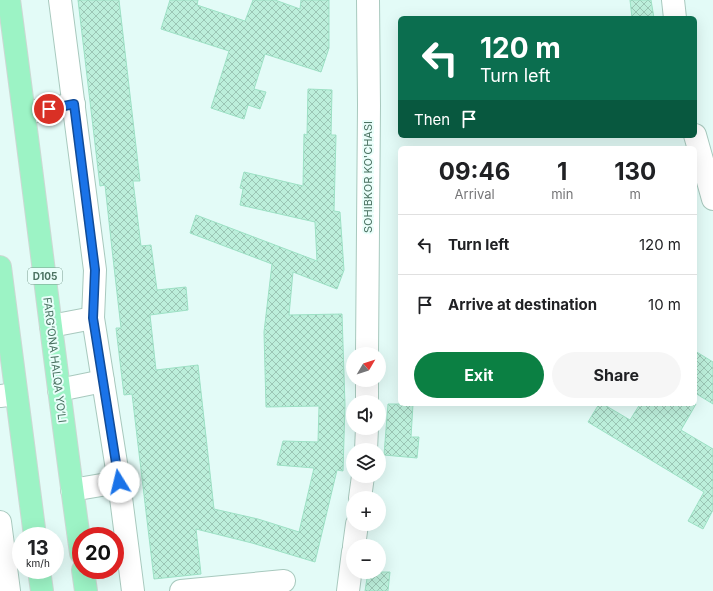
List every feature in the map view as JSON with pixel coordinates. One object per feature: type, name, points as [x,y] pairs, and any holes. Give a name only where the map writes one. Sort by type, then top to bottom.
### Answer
[{"type":"highway","name":"FARG‘ONA HALQA YO‘LI","points":[[9,0],[25,113],[77,527]]},
{"type":"highway","points":[[0,267],[8,395],[33,527]]},
{"type":"highway","points":[[40,579],[42,591]]},
{"type":"highway","points":[[84,579],[86,591]]},
{"type":"street","points":[[60,0],[95,270],[93,318],[119,482],[133,591]]},
{"type":"street","name":"SOHIBKOR KO'CHASI","points":[[367,347],[369,105],[368,0]]},
{"type":"street","points":[[672,0],[675,16]]},
{"type":"street","points":[[25,113],[74,104]]},
{"type":"street","points":[[696,138],[713,199]]},
{"type":"street","points":[[51,326],[93,318]]},
{"type":"street","points":[[59,390],[103,381]]},
{"type":"street","points":[[72,490],[119,482]]},
{"type":"street","points":[[0,522],[9,591]]},
{"type":"street","points":[[348,591],[350,579]]},
{"type":"street","points":[[182,591],[284,581]]},
{"type":"building","points":[[78,0],[119,0],[140,181],[133,181],[141,246],[151,245],[157,290],[186,287],[188,310],[150,315],[156,370],[198,365],[214,509],[258,519],[299,532],[314,468],[277,465],[283,441],[318,442],[319,406],[266,407],[264,332],[272,264],[190,233],[196,215],[317,261],[315,222],[240,205],[243,189],[240,188],[244,172],[303,186],[304,134],[307,135],[308,89],[332,90],[331,135],[336,135],[334,211],[340,212],[344,270],[337,289],[293,272],[289,315],[342,314],[345,405],[343,471],[337,470],[315,562],[252,543],[196,529],[201,574],[154,579],[132,394],[124,395],[116,328],[121,328],[105,185],[100,186]]},
{"type":"building","points":[[170,0],[198,0],[197,5],[245,21],[253,0],[275,0],[300,9],[301,0],[329,0],[329,48],[321,72],[265,54],[254,89],[266,92],[260,109],[248,105],[244,119],[211,108],[229,51],[161,29]]},
{"type":"building","points":[[630,0],[651,0],[654,16],[632,16]]},
{"type":"building","points":[[697,352],[713,362],[713,404],[697,394]]},
{"type":"building","points":[[388,404],[413,406],[411,437],[419,437],[417,458],[386,455],[385,443]]},
{"type":"building","points":[[598,406],[606,406],[630,420],[639,406],[695,406],[681,430],[713,449],[713,510],[703,529],[688,521],[704,492],[588,422]]},
{"type":"building","points":[[386,572],[390,572],[388,591],[365,591],[367,579],[386,579]]},
{"type":"route","points":[[49,109],[74,104],[95,270],[93,318],[119,482]]}]
